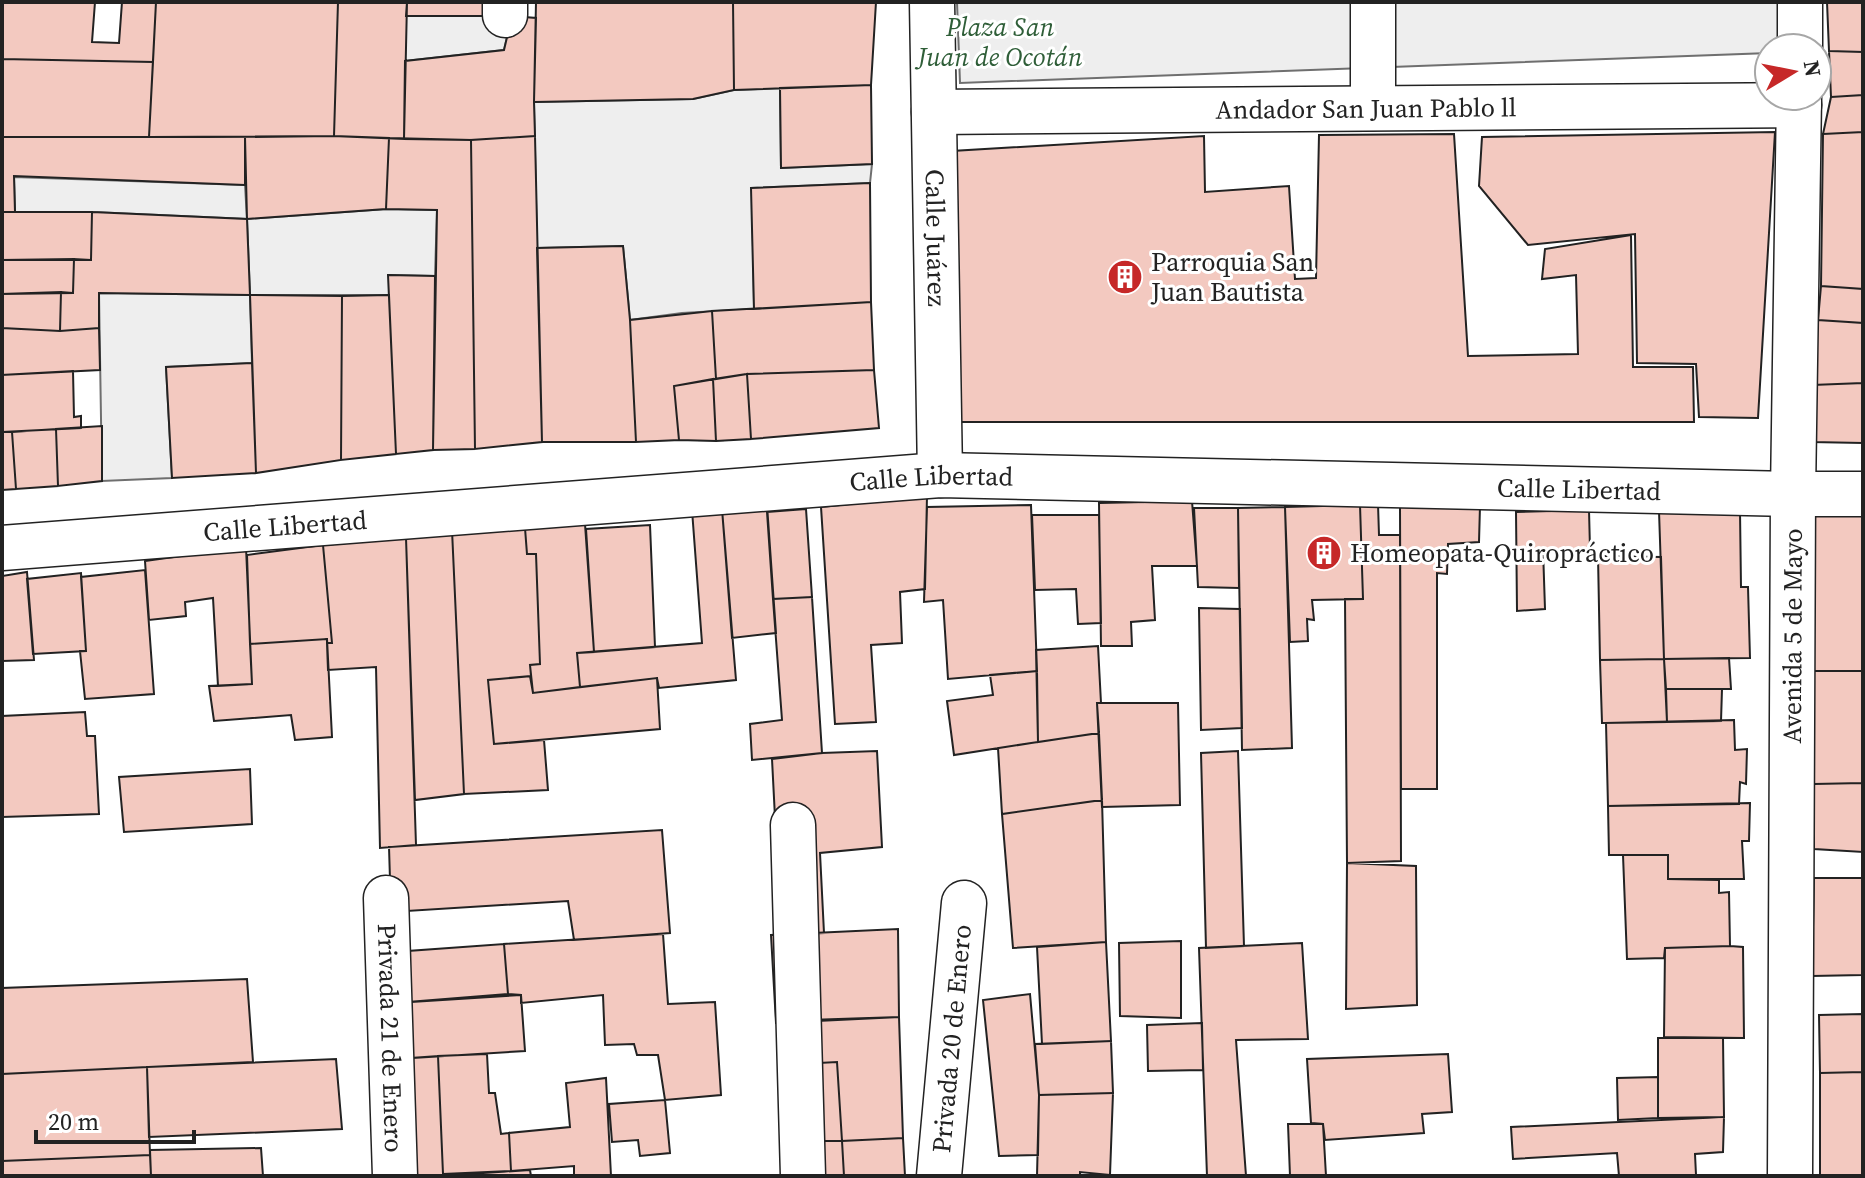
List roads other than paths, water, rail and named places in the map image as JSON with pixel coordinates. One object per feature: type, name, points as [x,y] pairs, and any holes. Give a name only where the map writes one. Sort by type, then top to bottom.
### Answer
[{"type":"street","name":"Calle Juárez","points":[[932,2],[940,475]]},
{"type":"street","points":[[1373,2],[1373,108]]},
{"type":"street","points":[[1800,2],[1800,32]]},
{"type":"street","name":"Andador San Juan Pablo ll","points":[[934,112],[1753,101]]},
{"type":"street","name":"Avenida 5 de Mayo","points":[[1790,1176],[1793,494],[1799,112]]},
{"type":"street","name":"Calle Libertad","points":[[2,548],[940,475],[1863,494]]},
{"type":"street","points":[[793,825],[803,1176]]},
{"type":"street","name":"Privada 21 de Enero","points":[[386,898],[395,1176]]},
{"type":"street","name":"Privada 20 de Enero","points":[[939,1176],[964,903]]},
{"type":"place","name":"Parroquia San Juan Bautista","points":[[1125,277]]},
{"type":"place","name":"Homeopata-Quiropráctico","points":[[1324,553]]},
{"type":"park label","name":"Plaza San Juan de Ocotán","points":[[1000,42]]}]
